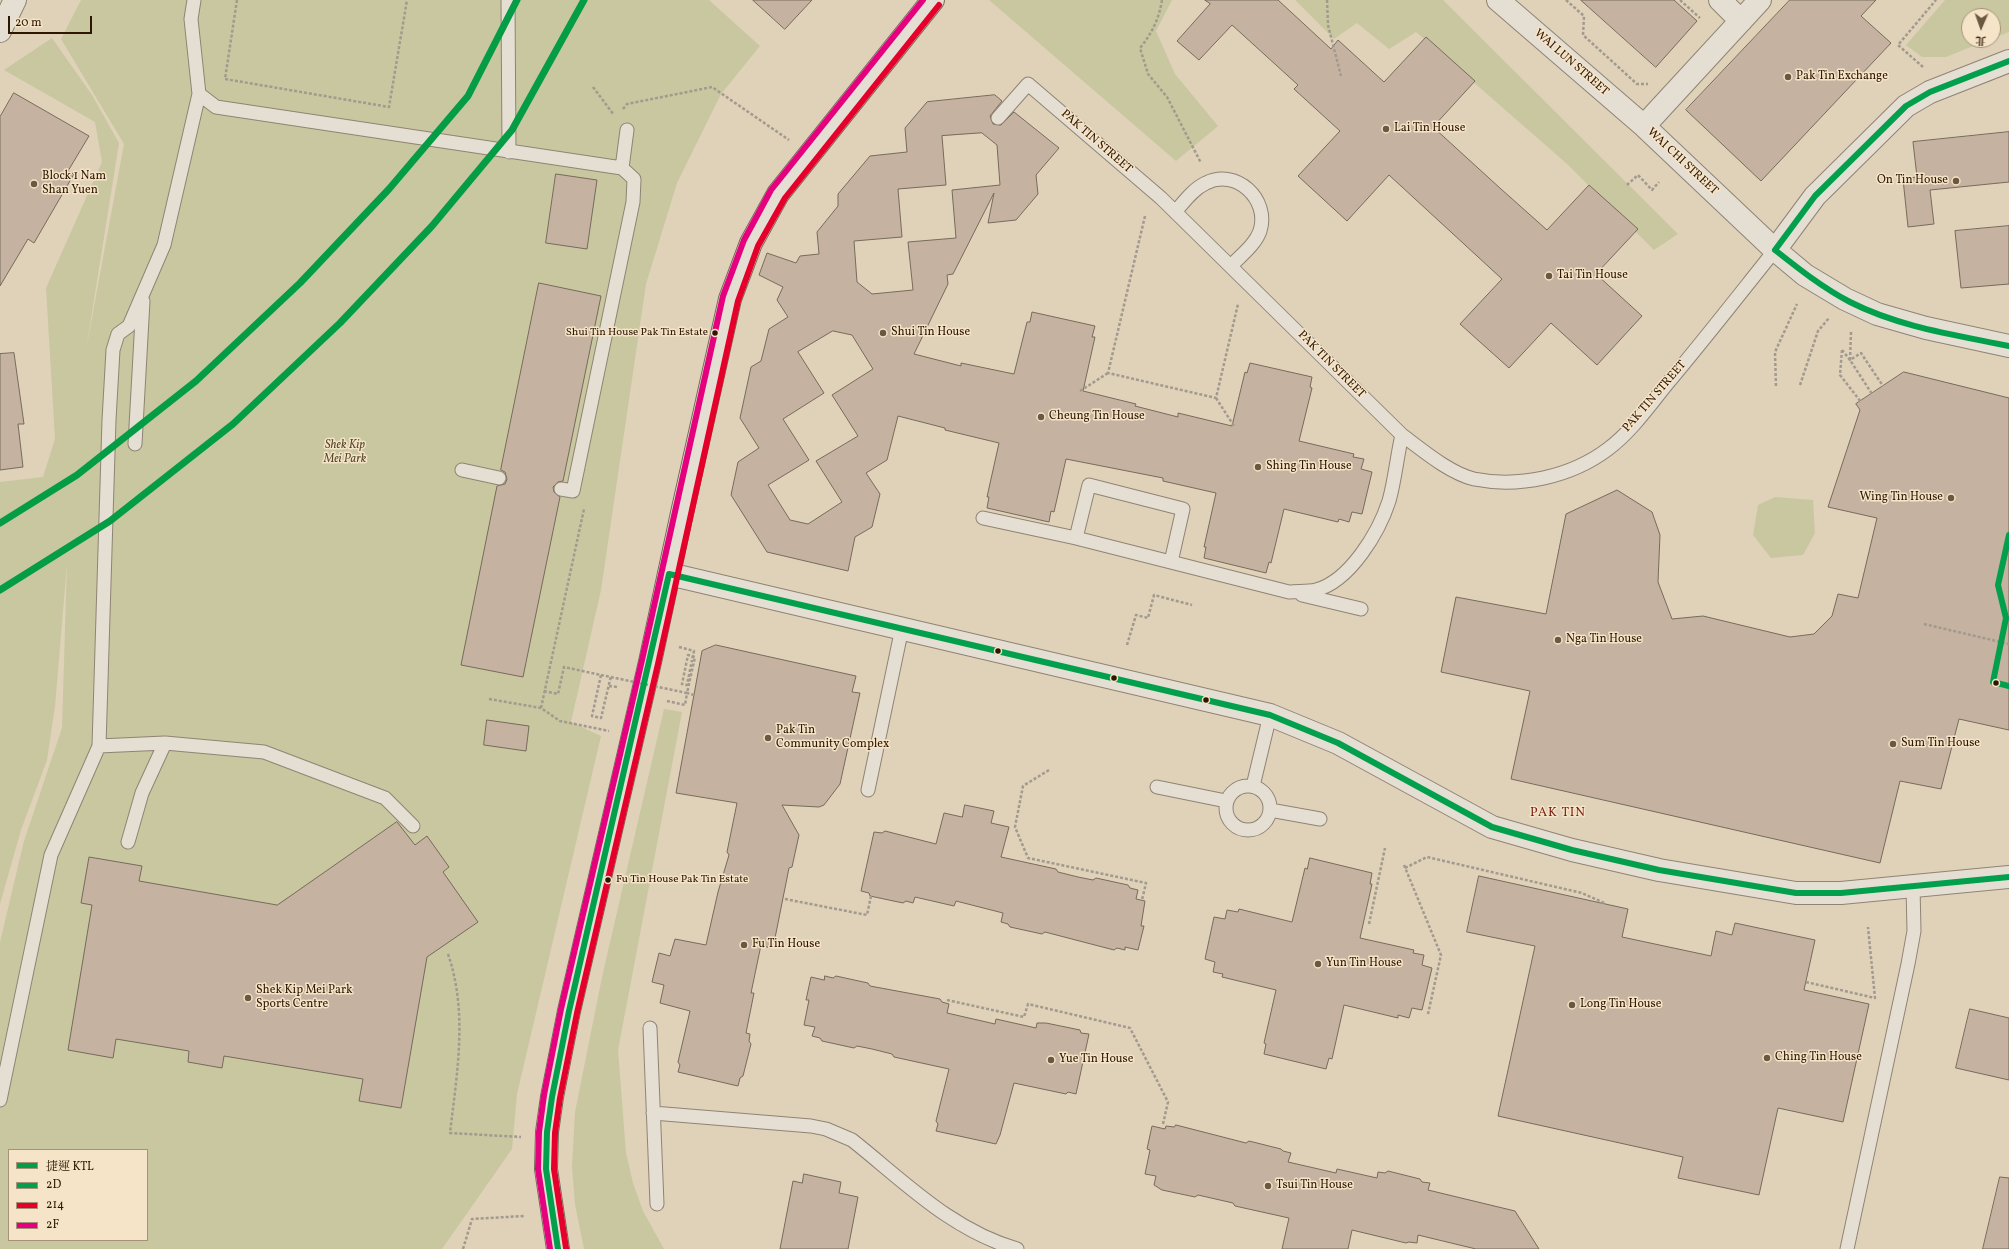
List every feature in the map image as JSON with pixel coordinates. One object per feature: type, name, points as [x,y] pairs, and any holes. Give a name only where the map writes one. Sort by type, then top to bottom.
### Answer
[{"type":"street","points":[[0,31],[15,0]]},
{"type":"street","points":[[558,1249],[546,1169],[546,1132],[552,1097],[569,1011],[670,574],[682,513],[730,299],[751,243],[778,194],[933,0]]},
{"type":"street","name":"WAI LUN STREET","points":[[1498,0],[1644,126]]},
{"type":"street","points":[[1720,0],[1741,21]]},
{"type":"street","name":"WAI CHI STREET","points":[[1760,0],[1644,126],[1775,250],[1805,275],[1845,299],[1877,314],[1926,328],[2009,346]]},
{"type":"street","name":"PAK TIN STREET","points":[[1775,250],[1815,196],[1906,106],[1930,92],[2009,61]]},
{"type":"street","points":[[670,574],[1270,715],[1338,743],[1492,827],[1572,850],[1659,870],[1796,894],[1841,893],[2009,877]]},
{"type":"lane","points":[[0,1100],[51,855],[99,746],[109,420],[113,350],[118,334],[129,326],[164,246],[199,94],[191,19],[194,0]]},
{"type":"lane","points":[[508,0],[509,152]]},
{"type":"lane","name":"PAK TIN STREET","points":[[998,118],[1028,84],[1175,212],[1402,435],[1439,462],[1472,478],[1521,482],[1547,478],[1578,466],[1608,449],[1637,422],[1775,250]]},
{"type":"lane","points":[[199,94],[216,107],[622,168],[634,179],[633,202],[573,492],[561,489]]},
{"type":"lane","points":[[622,168],[627,130]]},
{"type":"lane","points":[[1175,212],[1197,188],[1207,182],[1217,179],[1228,179],[1239,182],[1248,188],[1256,197],[1260,208],[1262,220],[1260,231],[1254,242],[1230,266]]},
{"type":"lane","points":[[134,444],[143,296]]},
{"type":"lane","points":[[1289,592],[1315,590],[1326,586],[1345,572],[1371,541],[1389,500],[1402,435]]},
{"type":"lane","points":[[462,470],[499,478]]},
{"type":"lane","points":[[1076,538],[1089,485],[1183,509],[1171,562]]},
{"type":"lane","points":[[983,518],[1076,538],[1361,609]]},
{"type":"lane","points":[[868,790],[902,628]]},
{"type":"lane","points":[[1253,786],[1270,715]]},
{"type":"lane","points":[[99,746],[165,743],[264,752],[385,798],[413,826]]},
{"type":"lane","points":[[128,842],[142,793],[165,743]]},
{"type":"lane","points":[[1246,785],[1253,786],[1264,792],[1268,798],[1270,810],[1268,818],[1258,828],[1243,830],[1230,822],[1227,816],[1226,801],[1234,790],[1246,785]]},
{"type":"lane","points":[[1157,787],[1226,801]]},
{"type":"lane","points":[[1270,810],[1320,819]]},
{"type":"lane","points":[[1847,1249],[1908,964],[1914,931],[1914,886]]},
{"type":"lane","points":[[650,1028],[656,1204]]},
{"type":"lane","points":[[653,1113],[812,1126],[840,1134],[852,1140],[923,1199],[960,1225],[980,1235],[1017,1249]]},
{"type":"path","points":[[237,0],[225,79],[389,107],[407,0]]},
{"type":"path","points":[[1162,0],[1159,17],[1149,38],[1140,48],[1148,74],[1166,97],[1201,164]]},
{"type":"path","points":[[1327,0],[1328,25],[1341,76]]},
{"type":"path","points":[[1566,0],[1584,16],[1583,35],[1638,84],[1650,84],[1654,81]]},
{"type":"path","points":[[1680,0],[1702,20]]},
{"type":"path","points":[[1927,72],[1898,45],[1936,0]]},
{"type":"path","points":[[593,87],[616,118],[627,104],[712,87],[791,142]]},
{"type":"path","points":[[1627,185],[1638,175],[1652,190],[1660,182]]},
{"type":"path","points":[[1080,391],[1108,373],[1145,216]]},
{"type":"path","points":[[1216,398],[1239,300]]},
{"type":"path","points":[[1776,386],[1775,352],[1797,304]]},
{"type":"path","points":[[1800,385],[1818,331],[1828,318]]},
{"type":"path","points":[[1850,360],[1851,332]]},
{"type":"path","points":[[1860,402],[1840,375],[1842,350],[1872,394]]},
{"type":"path","points":[[1850,360],[1861,353],[1883,386]]},
{"type":"path","points":[[1108,373],[1216,398],[1234,426]]},
{"type":"path","points":[[1127,645],[1136,614],[1148,618],[1154,595],[1192,605]]},
{"type":"path","points":[[1924,624],[2009,644]]},
{"type":"path","points":[[660,699],[685,705],[695,657],[688,656],[682,684],[687,685],[692,660],[694,652],[677,646]]},
{"type":"path","points":[[544,691],[558,694],[564,667],[694,695]]},
{"type":"path","points":[[601,675],[592,716],[602,718],[611,676]]},
{"type":"path","points":[[609,686],[621,688]]},
{"type":"path","points":[[489,700],[541,708],[560,721],[611,732]]},
{"type":"path","points":[[1049,770],[1023,786],[1015,827],[1028,858],[1146,883],[1142,900]]},
{"type":"path","points":[[1369,924],[1385,848]]},
{"type":"path","points":[[1428,1014],[1441,955],[1404,867],[1427,857],[1582,893],[1604,903]]},
{"type":"path","points":[[785,899],[867,915],[871,896]]},
{"type":"path","points":[[1806,982],[1876,998],[1868,927]]},
{"type":"path","points":[[448,954],[454,972],[459,1008],[460,1044],[450,1133],[521,1137]]},
{"type":"path","points":[[947,1000],[1024,1017],[1028,1004],[1130,1028],[1168,1102],[1163,1124]]},
{"type":"path","points":[[463,1249],[472,1219],[524,1216]]},
{"type":"green space","name":"Shek Kip Mei Park","points":[[81,0],[709,0],[760,46],[721,94],[677,183],[646,284],[601,590],[571,722],[601,736],[517,1094],[512,1149],[442,1249],[0,1249],[0,942],[24,841],[62,728],[67,564],[55,706],[47,760],[21,830],[0,904],[0,482],[43,477],[55,439],[46,288],[102,162],[95,122],[4,70],[52,38],[92,95],[119,143],[86,350],[124,144],[61,39]]},
{"type":"green space","points":[[989,0],[1172,0],[1156,31],[1175,74],[1218,126],[1176,161]]},
{"type":"green space","points":[[1295,0],[1443,0],[1678,234],[1654,250],[1566,163],[1416,32],[1389,49],[1357,23],[1334,39]]},
{"type":"green space","points":[[1945,0],[2009,0],[2009,32],[2001,35],[2001,8],[1961,8],[1961,48],[1968,48],[1946,57],[1922,57],[1906,45]]},
{"type":"green space","points":[[1775,497],[1813,500],[1815,533],[1803,555],[1771,558],[1753,535],[1758,505]]},
{"type":"green space","points":[[664,709],[682,712],[618,1050],[626,1153],[633,1183],[643,1211],[664,1249],[584,1249],[575,1204],[572,1167],[575,1112],[602,977]]},
{"type":"building","points":[[753,0],[812,0],[785,29]]},
{"type":"building","points":[[1205,0],[1278,0],[1331,49],[1338,40],[1384,82],[1426,37],[1475,81],[1433,127],[1501,189],[1547,230],[1589,185],[1638,229],[1596,274],[1642,316],[1597,365],[1551,323],[1509,368],[1460,324],[1502,279],[1389,175],[1347,221],[1298,176],[1340,131],[1294,89],[1298,85],[1232,25],[1199,60],[1177,41],[1210,4]]},
{"type":"building","points":[[1581,0],[1674,0],[1697,21],[1656,67]]},
{"type":"building","name":"Pak Tin Exchange","points":[[1790,0],[1876,0],[1861,16],[1891,43],[1761,181],[1686,110]]},
{"type":"building","name":"Block 1 Nam Shan Yuen","points":[[14,93],[89,136],[68,171],[74,174],[34,243],[28,239],[0,286],[0,117]]},
{"type":"building","points":[[995,95],[1002,101],[990,116],[993,124],[1001,125],[1014,112],[1059,148],[1036,175],[1038,194],[1016,220],[988,223],[994,193],[953,274],[947,275],[948,284],[914,354],[961,366],[961,363],[1014,374],[1027,322],[1030,322],[1032,312],[1095,326],[1092,337],[1095,337],[1083,391],[1136,404],[1135,406],[1178,417],[1178,413],[1232,426],[1245,372],[1247,373],[1250,363],[1312,377],[1310,387],[1312,388],[1299,441],[1354,454],[1353,457],[1364,459],[1361,469],[1372,472],[1362,514],[1352,512],[1349,522],[1339,519],[1338,522],[1284,509],[1271,563],[1269,562],[1266,573],[1204,558],[1206,547],[1204,547],[1216,493],[1163,481],[1163,478],[1066,459],[1054,512],[1051,511],[1049,522],[987,508],[989,497],[987,497],[999,443],[945,430],[945,428],[898,416],[887,460],[866,473],[880,494],[872,527],[855,537],[848,571],[767,552],[731,495],[738,462],[759,448],[740,418],[751,367],[761,361],[769,329],[788,317],[777,300],[783,287],[759,275],[767,253],[796,263],[800,256],[819,254],[817,232],[838,206],[838,194],[870,156],[907,152],[905,128],[927,102]],"holes":[[[982,133],[997,145],[1000,185],[952,190],[956,238],[908,242],[913,290],[872,294],[857,282],[854,241],[902,237],[898,189],[946,185],[942,136]],[[833,331],[852,335],[873,369],[832,395],[858,436],[816,461],[842,502],[808,524],[790,520],[768,485],[809,460],[783,419],[824,393],[798,352]]]},
{"type":"building","name":"On Tin House","points":[[2009,132],[2009,182],[1930,190],[1934,224],[1908,227],[1903,179],[1917,177],[1913,142]]},
{"type":"building","points":[[556,174],[597,180],[587,249],[546,243]]},
{"type":"building","points":[[2009,226],[2009,284],[1961,288],[1955,231]]},
{"type":"building","points":[[539,283],[601,296],[563,481],[558,482],[553,487],[554,492],[560,497],[523,677],[461,665],[497,486],[505,484],[507,479],[505,472],[501,470]]},
{"type":"building","points":[[14,353],[24,424],[18,424],[23,467],[0,470],[0,354]]},
{"type":"building","points":[[1904,372],[2009,398],[2009,730],[1959,719],[1941,789],[1900,781],[1880,863],[1511,779],[1530,691],[1441,672],[1456,597],[1546,614],[1566,514],[1617,490],[1652,512],[1660,535],[1658,582],[1672,619],[1703,616],[1790,637],[1814,634],[1832,616],[1838,594],[1858,598],[1877,518],[1828,507],[1860,410],[1856,404]]},
{"type":"building","points":[[716,645],[856,676],[852,692],[860,693],[840,784],[824,805],[819,807],[782,805],[799,835],[792,867],[789,868],[775,938],[772,940],[770,948],[761,945],[751,993],[754,993],[746,1033],[750,1034],[749,1041],[751,1044],[743,1076],[740,1078],[738,1086],[678,1072],[680,1065],[678,1062],[690,1011],[660,1003],[664,985],[652,982],[659,953],[670,956],[675,939],[706,945],[718,892],[729,855],[727,852],[737,803],[676,793],[702,651]]},
{"type":"building","points":[[487,720],[529,726],[526,751],[484,745]]},
{"type":"building","points":[[965,805],[994,811],[991,823],[1009,827],[1001,857],[1056,869],[1058,872],[1078,877],[1093,880],[1096,878],[1128,885],[1130,888],[1138,890],[1136,899],[1145,901],[1141,926],[1144,926],[1138,950],[1125,947],[1125,950],[1117,948],[1114,950],[1045,932],[1042,934],[1010,927],[1008,924],[1001,922],[1003,913],[956,901],[954,906],[915,897],[913,903],[906,901],[903,903],[870,896],[869,893],[861,891],[874,832],[882,833],[885,831],[936,844],[944,813],[962,817]]},
{"type":"building","name":"Shek Kip Mei Park Sports Centre","points":[[397,822],[415,845],[427,836],[449,867],[443,872],[478,922],[427,957],[401,1108],[359,1101],[363,1079],[224,1056],[222,1068],[188,1062],[189,1051],[116,1039],[113,1058],[68,1050],[92,905],[81,903],[89,857],[142,866],[139,881],[277,905]]},
{"type":"building","name":"Yun Tin House","points":[[1310,858],[1372,873],[1370,884],[1372,884],[1360,938],[1414,950],[1413,953],[1424,955],[1422,965],[1432,968],[1422,1010],[1412,1008],[1409,1018],[1398,1015],[1398,1018],[1344,1005],[1332,1059],[1329,1058],[1326,1069],[1264,1054],[1266,1044],[1264,1043],[1276,990],[1222,977],[1223,974],[1213,972],[1215,962],[1205,959],[1214,917],[1225,919],[1227,910],[1238,912],[1239,909],[1292,922],[1305,868],[1307,869]]},
{"type":"building","points":[[1479,876],[1628,909],[1622,937],[1711,956],[1716,931],[1732,935],[1735,923],[1815,940],[1804,990],[1869,1004],[1843,1122],[1778,1108],[1759,1195],[1678,1178],[1683,1157],[1498,1116],[1535,946],[1467,932]]},
{"type":"building","name":"Yue Tin House","points":[[825,976],[833,978],[836,976],[868,983],[870,986],[940,999],[942,1002],[949,1004],[947,1013],[995,1024],[996,1019],[1036,1028],[1037,1023],[1046,1023],[1080,1030],[1081,1033],[1089,1034],[1076,1094],[1068,1092],[1066,1094],[1014,1083],[1000,1135],[996,1144],[936,1131],[938,1124],[936,1121],[949,1069],[894,1057],[892,1054],[872,1049],[857,1046],[854,1048],[822,1041],[820,1038],[812,1036],[815,1027],[804,1025],[809,1000],[806,1000],[811,977],[824,980]]},
{"type":"building","points":[[1970,1009],[2009,1018],[2009,1080],[1956,1068]]},
{"type":"building","name":"Tsui Tin House","points":[[1176,1125],[1246,1143],[1249,1141],[1281,1149],[1291,1153],[1288,1162],[1336,1173],[1337,1169],[1377,1178],[1378,1172],[1385,1173],[1388,1171],[1420,1179],[1422,1182],[1430,1183],[1428,1190],[1515,1211],[1539,1249],[1476,1249],[1418,1235],[1417,1243],[1406,1243],[1352,1230],[1348,1249],[1282,1249],[1289,1218],[1235,1206],[1233,1203],[1198,1195],[1195,1197],[1162,1190],[1154,1185],[1156,1176],[1145,1174],[1150,1150],[1147,1149],[1152,1126],[1165,1129],[1166,1126],[1174,1127]]},
{"type":"building","points":[[804,1174],[841,1182],[839,1193],[858,1197],[848,1249],[780,1249],[793,1181],[802,1183]]},
{"type":"building","points":[[2000,1177],[2009,1178],[2009,1249],[1983,1249]]},
{"type":"metro line","name":"KTL","points":[[0,523],[77,475],[196,381],[300,283],[389,189],[468,96],[517,0]]},
{"type":"metro line","name":"KTL","points":[[0,590],[110,521],[233,424],[340,323],[432,226],[512,130],[584,0]]},
{"type":"transit line","name":"2F","points":[[550,1249],[538,1169],[539,1132],[544,1095],[561,1009],[642,660],[723,296],[744,240],[771,190],[923,0]]},
{"type":"transit line","name":"214","points":[[566,1248],[554,1169],[555,1133],[560,1098],[577,1013],[658,664],[738,301],[758,246],[785,198],[939,5]]},
{"type":"transit line","name":"2D","points":[[1775,250],[1815,196],[1906,106],[1930,92],[2009,61]]},
{"type":"transit line","name":"2D","points":[[1775,250],[1830,291],[1869,311],[1908,324],[1948,334],[2009,346]]},
{"type":"transit line","name":"2D","points":[[2009,535],[1998,585],[2006,618],[1993,682],[2009,686]]},
{"type":"transit line","name":"2D","points":[[669,574],[1270,715],[1338,743],[1492,827],[1572,850],[1659,870],[1796,893],[1841,893],[2009,877]]},
{"type":"transit line","name":"2D","points":[[558,1249],[546,1169],[547,1132],[552,1097],[569,1011],[669,574]]},
{"type":"place","name":"Pak Tin Exchange","points":[[1788,77]]},
{"type":"place","name":"Lai Tin House","points":[[1386,129]]},
{"type":"place","name":"On Tin House","points":[[1956,181]]},
{"type":"place","name":"Block 1 Nam Shan Yuen","points":[[34,184]]},
{"type":"place","name":"Tai Tin House","points":[[1549,276]]},
{"type":"place","name":"Shui Tin House Pak Tin Estate","points":[[715,333]]},
{"type":"place","name":"Shui Tin House","points":[[883,333]]},
{"type":"place","name":"Cheung Tin House","points":[[1041,417]]},
{"type":"place","name":"Shing Tin House","points":[[1258,467]]},
{"type":"place","name":"Wing Tin House","points":[[1951,498]]},
{"type":"place","name":"Nga Tin House","points":[[1558,640]]},
{"type":"place","name":"Pak Tin Community Complex","points":[[768,738]]},
{"type":"place","name":"Sum Tin House","points":[[1893,744]]},
{"type":"place","name":"Fu Tin House Pak Tin Estate","points":[[608,880]]},
{"type":"place","name":"Fu Tin House","points":[[744,945]]},
{"type":"place","name":"Yun Tin House","points":[[1318,964]]},
{"type":"place","name":"Shek Kip Mei Park Sports Centre","points":[[248,998]]},
{"type":"place","name":"Long Tin House","points":[[1572,1005]]},
{"type":"place","name":"Ching Tin House","points":[[1767,1058]]},
{"type":"place","name":"Yue Tin House","points":[[1051,1060]]},
{"type":"place","name":"Tsui Tin House","points":[[1268,1186]]},
{"type":"district","name":"PAK TIN","points":[[1558,814]]}]
